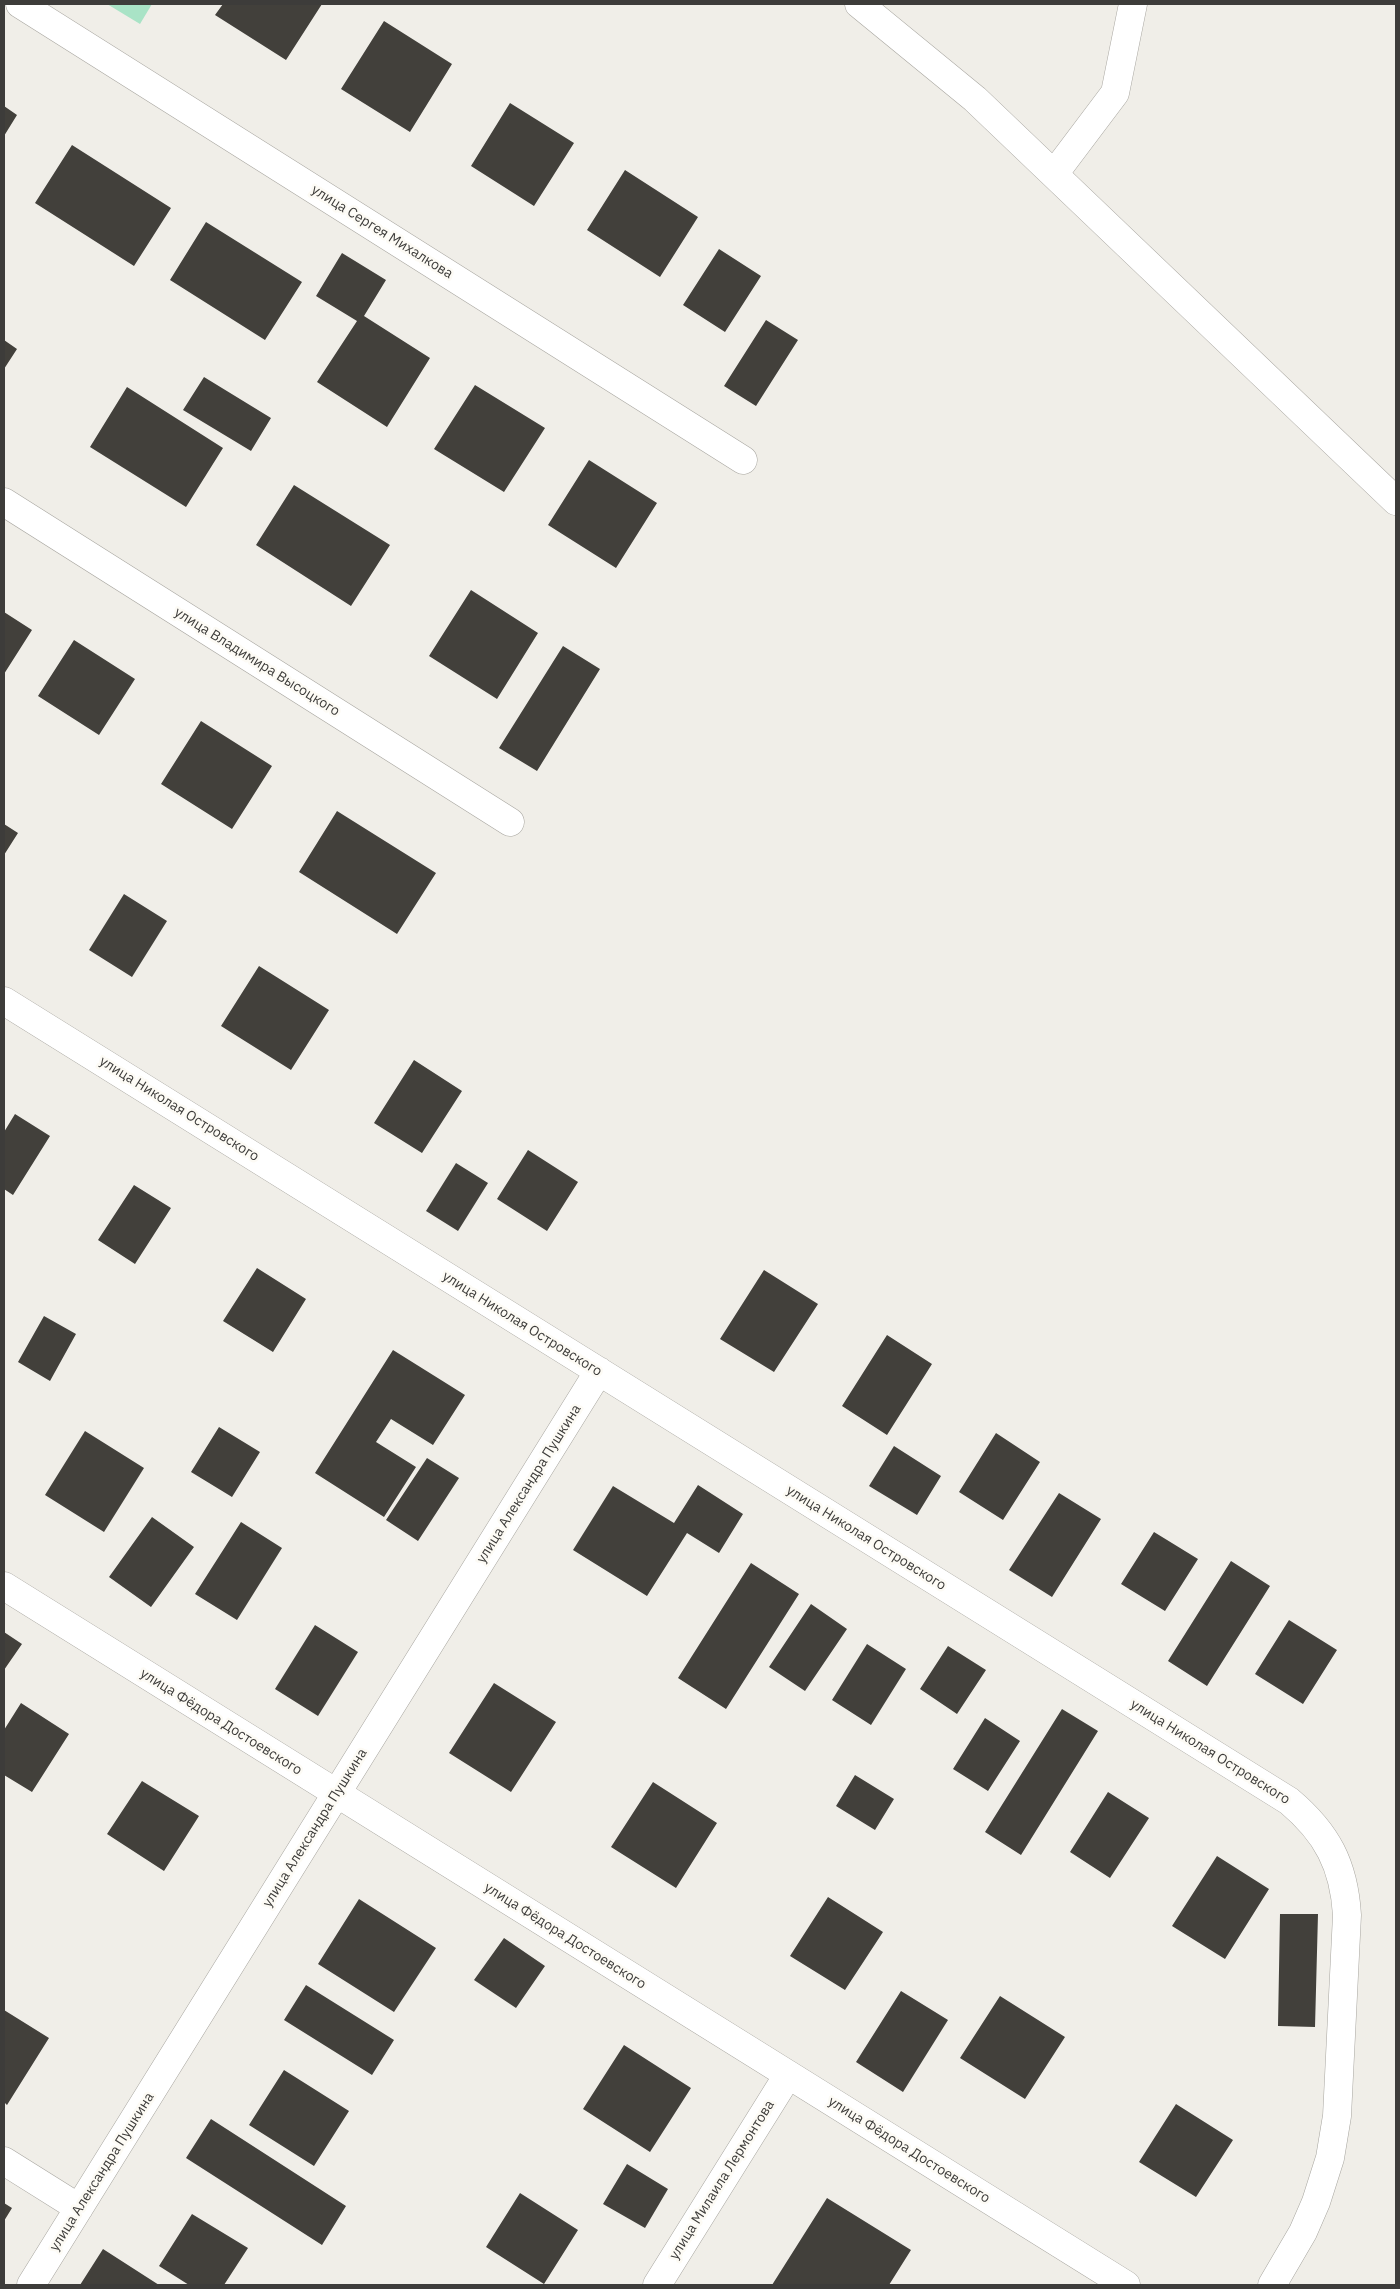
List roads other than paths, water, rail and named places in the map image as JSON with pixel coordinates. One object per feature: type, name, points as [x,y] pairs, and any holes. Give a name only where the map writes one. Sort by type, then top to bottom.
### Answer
[{"type":"street","name":"улица Сергея Михалкова","points":[[20,4],[743,460]]},
{"type":"street","points":[[859,4],[975,99],[1396,501]]},
{"type":"street","points":[[1054,174],[1115,93],[1133,4]]},
{"type":"street","name":"улица Владимира Высоцкого","points":[[4,502],[510,822]]},
{"type":"street","name":"улица Николая Островского","points":[[4,1000],[1289,1801],[1317,1827],[1328,1843],[1338,1864],[1346,1896],[1347,1924],[1338,2116],[1330,2158],[1316,2202],[1303,2232],[1272,2285]]},
{"type":"street","name":"улица Александра Пушкина","points":[[31,2285],[599,1371]]},
{"type":"street","name":"улица Фёдора Достоевского","points":[[4,1586],[1126,2285]]},
{"type":"street","name":"улица Милаила Лермонтова","points":[[657,2285],[788,2075]]},
{"type":"street","points":[[4,2161],[79,2208]]}]
